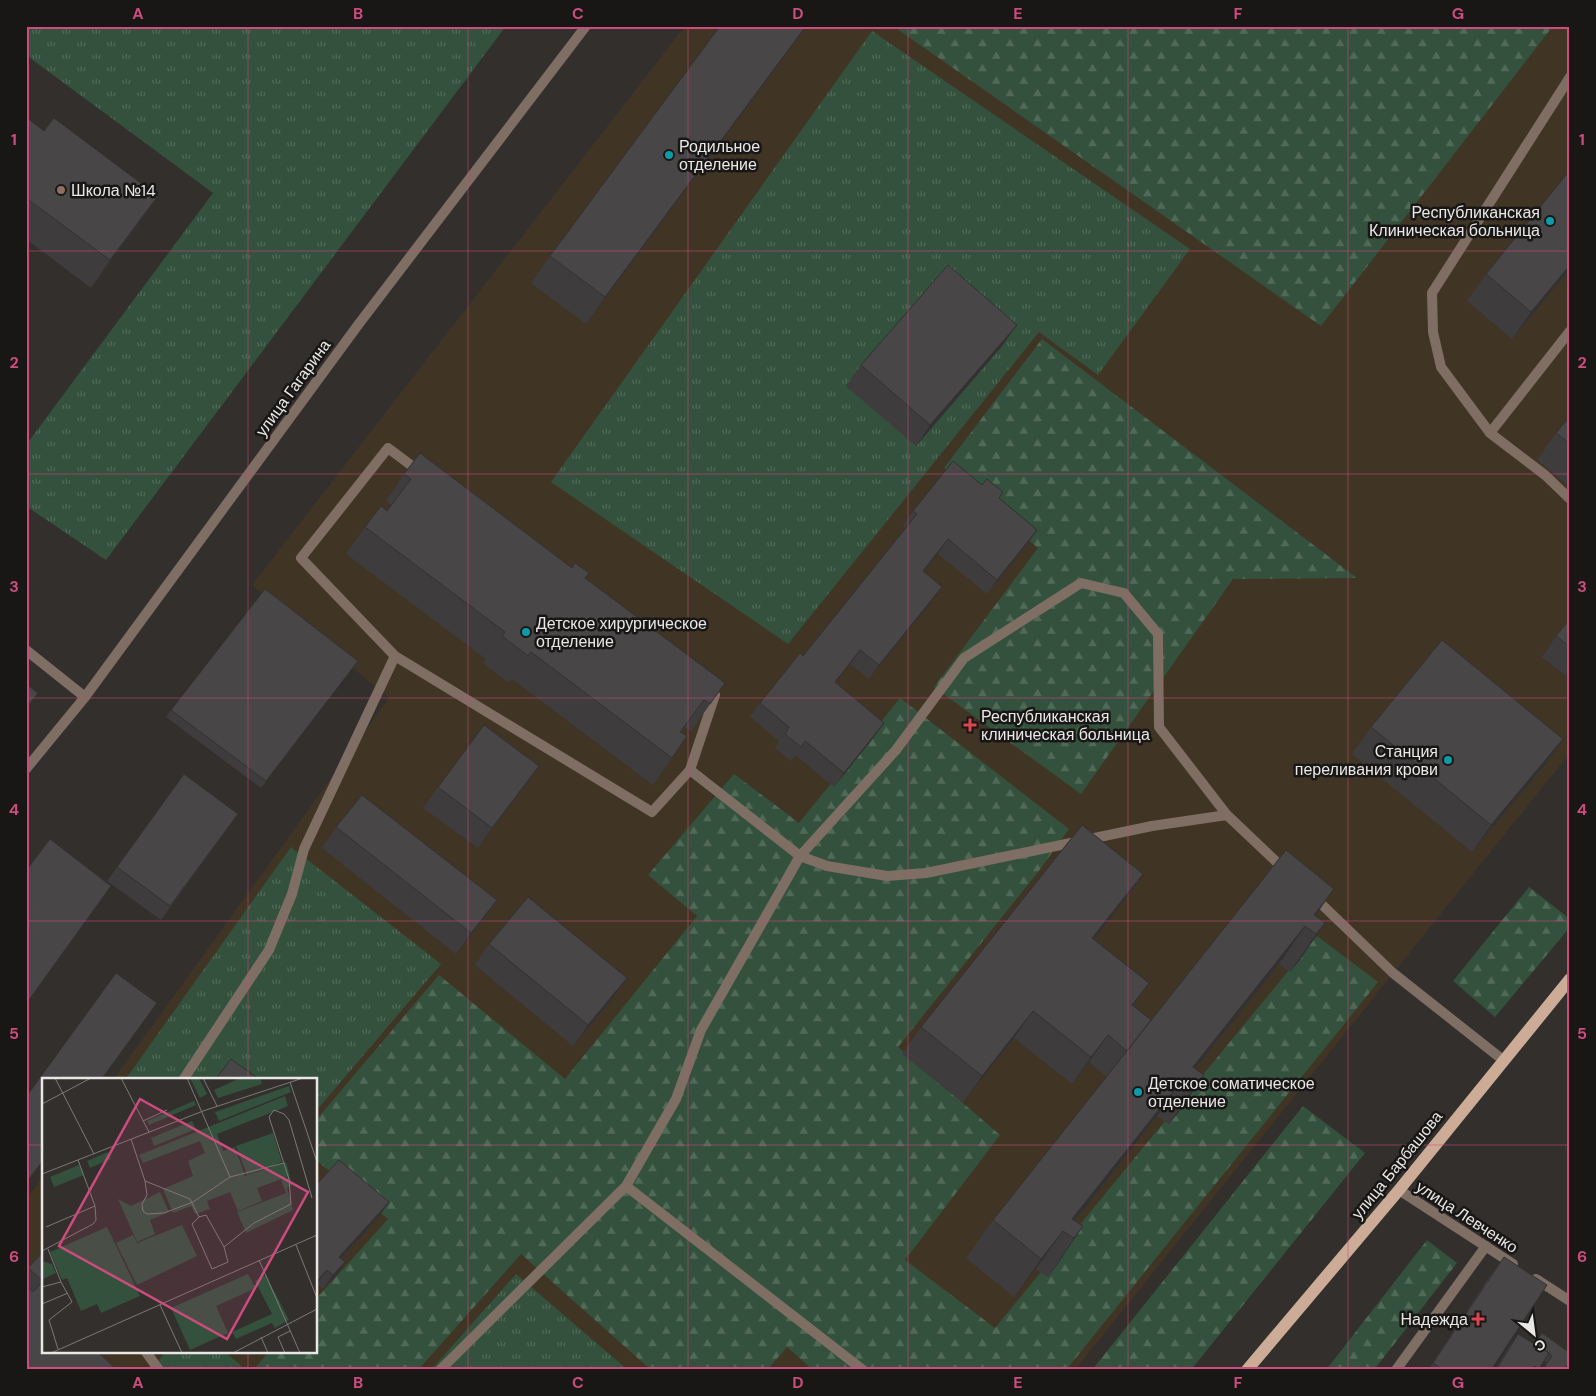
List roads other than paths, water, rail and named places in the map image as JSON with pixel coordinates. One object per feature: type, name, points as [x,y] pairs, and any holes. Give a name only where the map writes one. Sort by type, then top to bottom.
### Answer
[{"type":"main road","name":"улица Барбашова","points":[[1247,1370],[1570,980]]},
{"type":"street","name":"улица Гагарина","points":[[26,769],[84,697],[358,325],[586,26]]},
{"type":"street","points":[[1570,77],[1432,293],[1433,332],[1441,366],[1490,433],[1545,475],[1570,499]]},
{"type":"street","points":[[1490,433],[1570,331]]},
{"type":"street","points":[[428,478],[388,448],[301,558],[395,656],[652,812],[690,770],[715,696],[699,683]]},
{"type":"street","points":[[440,1370],[626,1186],[676,1099],[701,1030],[800,856],[896,750],[964,658],[1081,583],[1124,593],[1158,634],[1159,727],[1227,815],[1292,877]]},
{"type":"street","points":[[26,650],[84,697]]},
{"type":"street","points":[[184,1078],[268,950],[292,894],[304,849],[395,656]]},
{"type":"street","points":[[690,770],[800,856],[827,866],[887,876],[926,873],[1152,826],[1227,815]]},
{"type":"street","points":[[1306,890],[1393,973],[1503,1060]]},
{"type":"street","points":[[626,1186],[863,1370]]},
{"type":"street","name":"улица Левченко","points":[[1398,1190],[1570,1301]]},
{"type":"street","points":[[1396,1370],[1486,1246]]},
{"type":"street","points":[[147,1354],[159,1370]]},
{"type":"place","name":"Родильное отделение","points":[[669,155]]},
{"type":"place","name":"Школа №14","points":[[61,190]]},
{"type":"place","name":"Республиканская Клиническая больница","points":[[1550,221]]},
{"type":"place","name":"Детское хирургическое отделение","points":[[526,632]]},
{"type":"place","name":"Республиканская клиническая больница","points":[[970,725]]},
{"type":"place","name":"Станция переливания крови","points":[[1448,760]]},
{"type":"place","name":"Детское соматическое отделение","points":[[1138,1092]]},
{"type":"place","name":"Надежда","points":[[1478,1319]]}]
